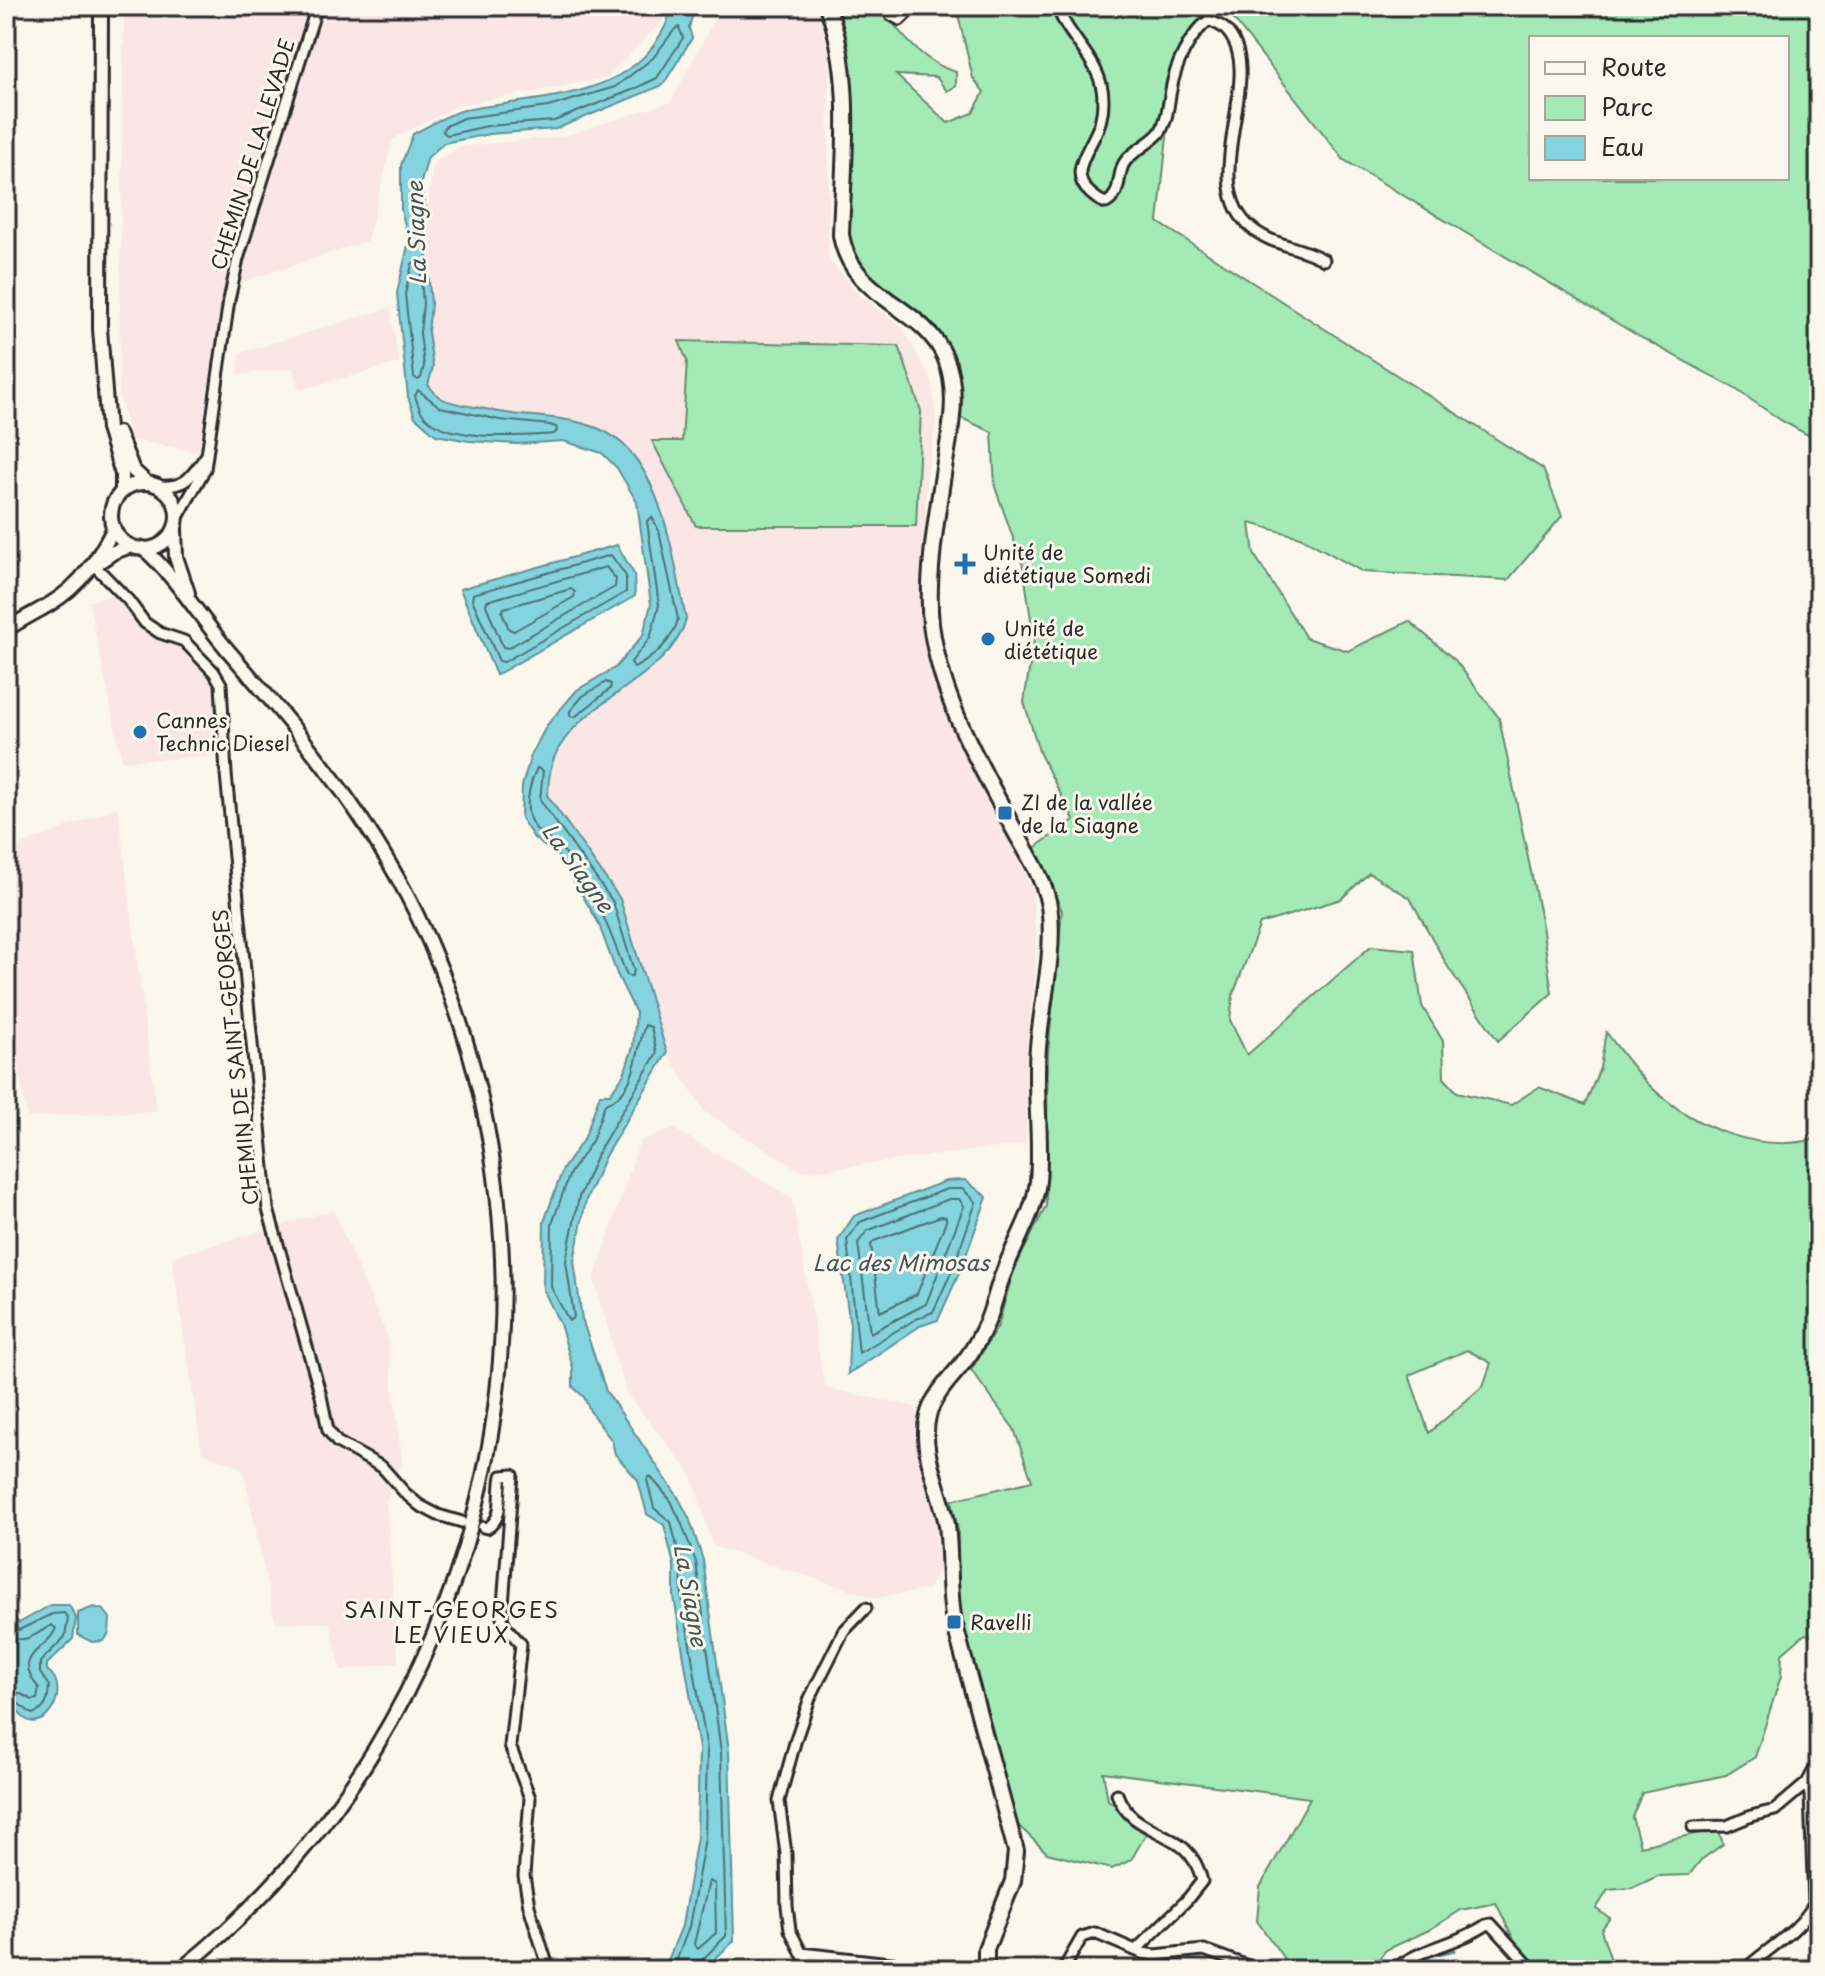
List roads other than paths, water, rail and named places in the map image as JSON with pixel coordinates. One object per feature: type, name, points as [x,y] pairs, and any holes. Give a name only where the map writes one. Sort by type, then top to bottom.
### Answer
[{"type":"main road","points":[[827,6],[838,47],[843,101],[841,235],[844,250],[867,286],[913,320],[936,342],[949,373],[953,403],[930,604],[942,680],[957,720],[1034,866],[1048,899],[1051,916],[1037,1060],[1038,1181],[1032,1207],[1003,1272],[987,1321],[971,1353],[939,1393],[928,1415],[926,1448],[947,1527],[949,1593],[954,1622],[1016,1851],[1013,1881],[986,1949],[986,1970]]},
{"type":"street","points":[[101,6],[100,329],[108,429],[122,474],[122,492]]},
{"type":"street","name":"CHEMIN DE LA LEVADE","points":[[176,524],[205,469],[229,300],[238,259],[317,6]]},
{"type":"street","points":[[886,6],[891,15],[900,20],[906,14],[907,6]]},
{"type":"street","points":[[1057,6],[1061,18],[1101,79],[1102,118],[1082,158],[1079,175],[1086,190],[1100,202],[1106,203],[1116,194],[1123,164],[1159,133],[1166,120],[1171,85],[1182,57],[1200,27],[1209,20],[1225,28],[1238,52],[1241,71],[1230,179],[1233,204],[1246,223],[1264,237],[1324,260]]},
{"type":"street","points":[[106,404],[133,470],[172,498],[176,557],[184,585],[199,614]]},
{"type":"street","points":[[180,1970],[261,1896],[319,1829],[376,1746],[420,1665],[455,1581],[475,1515],[495,1414],[503,1301],[500,1218],[491,1147],[479,1089],[452,999],[416,913],[371,833],[337,783],[162,564],[119,536],[114,528],[112,509],[122,492],[130,487],[152,484],[181,485],[206,456]]},
{"type":"street","points":[[6,630],[51,604],[94,565],[114,552],[160,544],[176,524]]},
{"type":"street","points":[[94,565],[114,528]]},
{"type":"street","name":"CHEMIN DE SAINT-GEORGES","points":[[94,565],[128,600],[145,623],[160,633],[184,641],[214,672],[221,684],[226,774],[268,1209],[318,1384],[328,1430],[337,1442],[382,1467],[419,1505],[462,1522]]},
{"type":"street","points":[[483,1527],[495,1524],[502,1476],[513,1475],[502,1618],[521,1644],[510,1746],[530,1798],[524,1876],[529,1906],[549,1970]]},
{"type":"street","points":[[810,1970],[790,1930],[786,1854],[779,1801],[810,1698],[843,1632],[866,1608]]},
{"type":"street","points":[[1693,1827],[1727,1826],[1775,1810],[1807,1783],[1814,1770]]},
{"type":"street","points":[[1744,1970],[1779,1944],[1808,1915],[1814,1904],[1807,1783]]},
{"type":"street","points":[[1117,1794],[1121,1806],[1135,1818],[1189,1850],[1199,1867],[1202,1881],[1137,1949]]},
{"type":"street","points":[[1394,1970],[1413,1956],[1450,1945],[1491,1924],[1533,1970]]},
{"type":"street","points":[[1063,1970],[1082,1937],[1095,1933],[1155,1955],[1204,1950],[1259,1970]]},
{"type":"street","points":[[801,1953],[953,1970]]},
{"type":"water","name":"La Siagne","points":[[671,6],[695,6],[689,28],[692,38],[663,85],[556,129],[489,134],[444,143],[428,157],[420,186],[427,210],[425,235],[431,304],[428,332],[433,367],[428,385],[439,397],[452,402],[572,421],[597,428],[619,441],[650,483],[661,510],[686,619],[677,640],[663,657],[582,720],[566,738],[552,762],[547,795],[620,899],[667,1053],[605,1156],[586,1200],[574,1261],[582,1319],[606,1391],[678,1497],[689,1518],[703,1560],[729,1751],[734,1941],[703,1970],[664,1970],[682,1926],[697,1837],[699,1749],[674,1597],[674,1565],[664,1525],[647,1514],[638,1480],[615,1454],[612,1441],[590,1411],[584,1397],[573,1387],[573,1368],[560,1324],[543,1289],[544,1222],[563,1169],[585,1137],[600,1094],[610,1094],[624,1074],[633,1047],[636,1013],[617,974],[598,922],[561,859],[534,838],[521,818],[522,786],[531,755],[547,725],[577,690],[616,667],[643,635],[651,604],[637,502],[617,468],[602,453],[563,441],[517,444],[436,435],[415,417],[408,397],[397,293],[409,241],[401,210],[401,165],[413,134],[464,110],[566,94],[616,77],[637,63],[654,45],[667,22]]},
{"type":"water","points":[[617,545],[634,574],[635,596],[496,675],[460,589]]},
{"type":"water","name":"Lac des Mimosas","points":[[965,1180],[987,1197],[961,1269],[938,1320],[920,1326],[848,1374],[850,1325],[838,1240],[854,1216],[946,1181]]},
{"type":"water","points":[[51,1605],[69,1605],[76,1618],[73,1639],[47,1664],[47,1670],[55,1679],[56,1700],[44,1718],[36,1722],[27,1720],[18,1711],[6,1717],[6,1613],[19,1623]]},
{"type":"water","points":[[94,1607],[104,1610],[110,1618],[109,1633],[104,1641],[92,1642],[78,1635],[78,1613]]},
{"type":"waterway","points":[[1402,1970],[1430,1956],[1455,1950]]},
{"type":"place","name":"Unité de diététique Somedi","points":[[965,564]]},
{"type":"place","name":"Unité de diététique","points":[[988,639]]},
{"type":"place","name":"Cannes Technic Diesel","points":[[140,732]]},
{"type":"place","name":"ZI de la vallée de la Siagne","points":[[1005,813]]},
{"type":"place","name":"Ravelli","points":[[954,1622]]},
{"type":"district","name":"SAINT-GEORGES LE VIEUX","points":[[452,1620]]}]
